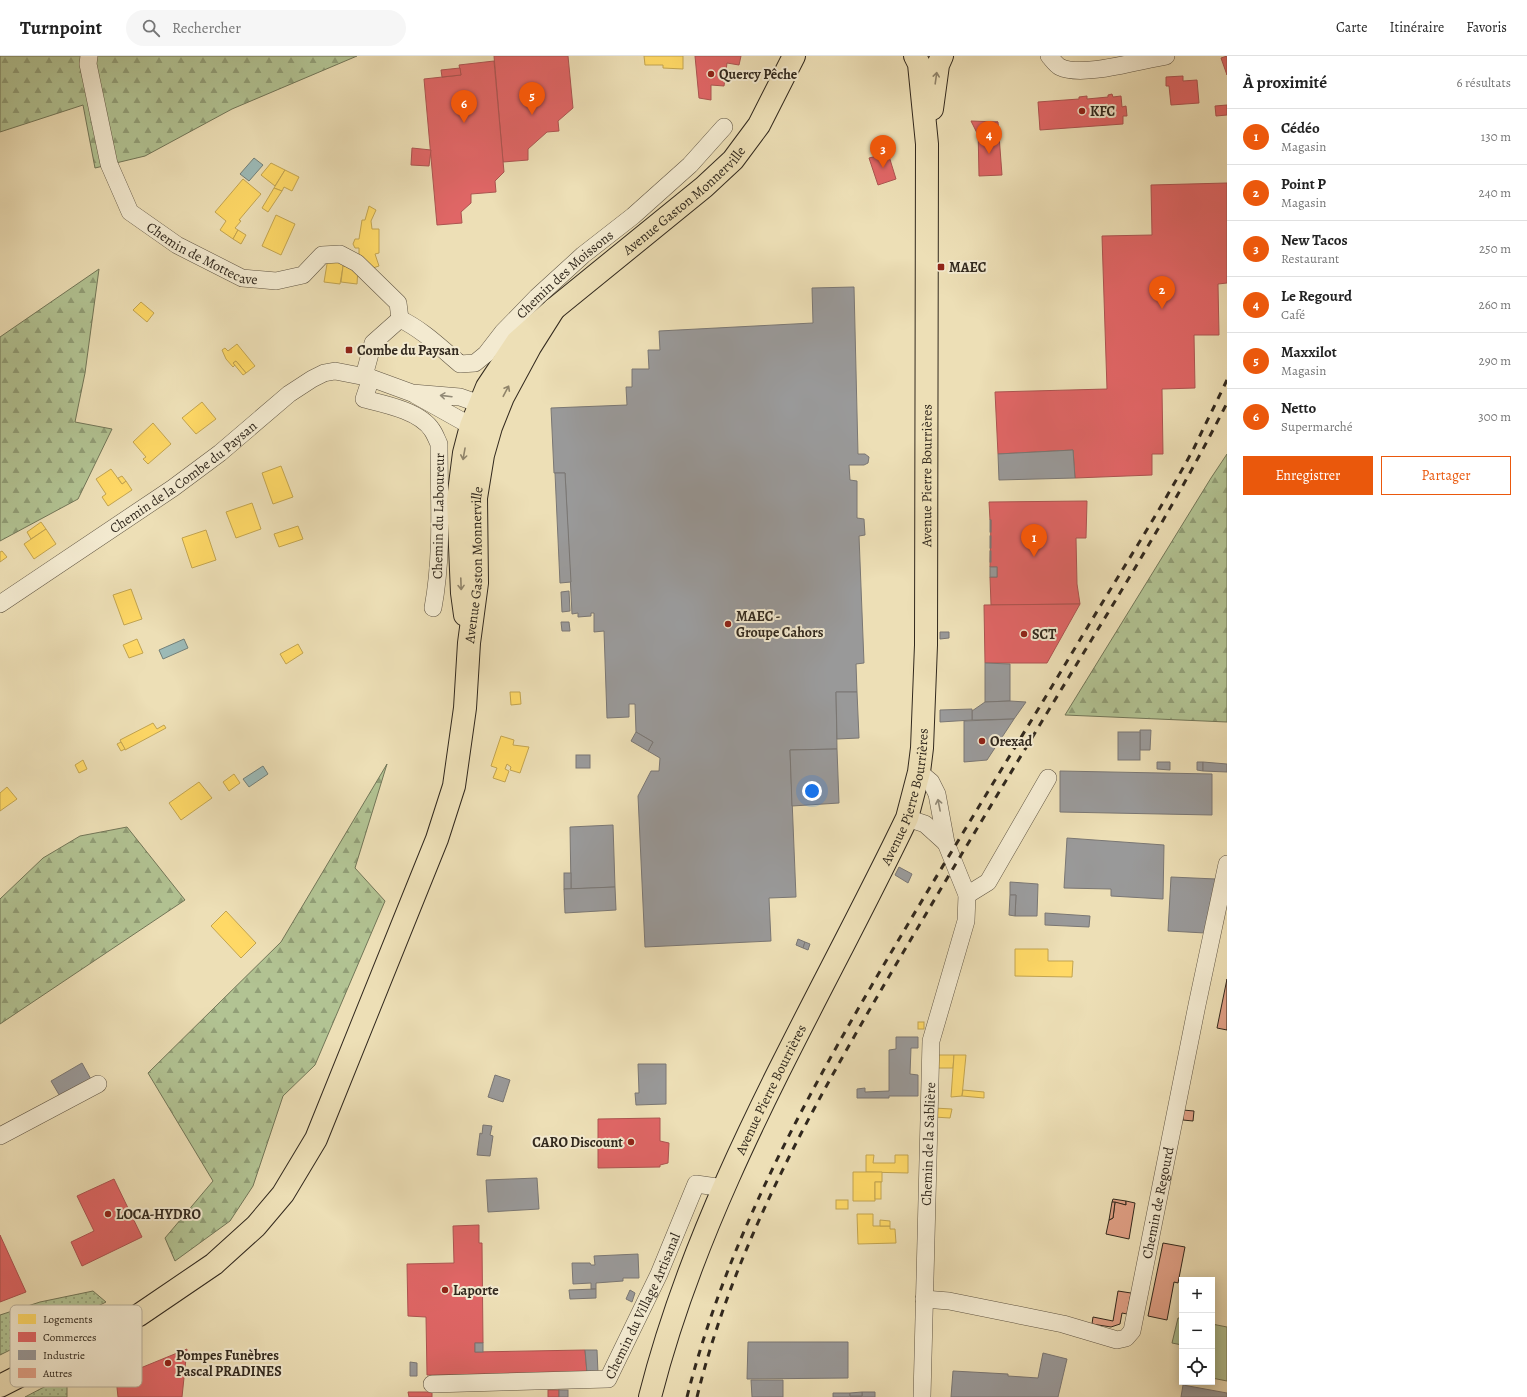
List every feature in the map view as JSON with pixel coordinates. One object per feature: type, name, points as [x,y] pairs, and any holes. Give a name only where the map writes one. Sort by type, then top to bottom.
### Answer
[{"type":"main road","name":"Avenue Pierre Bourrières","points":[[650,1397],[682,1293],[733,1164],[907,818],[919,772],[922,748],[926,645],[927,144],[919,64],[915,56]]},
{"type":"main road","name":"Avenue Pierre Bourrières","points":[[927,144],[938,65],[942,56]]},
{"type":"main road","name":"Avenue Gaston Monnerville","points":[[481,426],[480,404],[487,386],[517,342],[554,309],[704,187],[733,160],[760,125],[794,60]]},
{"type":"main road","name":"Avenue Gaston Monnerville","points":[[142,1313],[214,1264],[256,1226],[283,1194],[316,1139],[437,839],[454,786],[465,708],[469,643],[462,593],[458,500],[464,453],[481,426],[503,397],[526,353],[554,309]]},
{"type":"main road","name":"Avenue Gaston Monnerville","points":[[0,1386],[10,1381]]},
{"type":"street","name":"Chemin de Mottecave","points":[[89,56],[88,64],[109,164],[130,212],[177,245],[242,278],[276,281],[303,275],[322,256],[340,254],[357,263],[398,303],[400,319]]},
{"type":"street","points":[[1049,56],[1059,66],[1071,71],[1091,70],[1166,56]]},
{"type":"street","name":"Chemin des Moissons","points":[[400,319],[420,331],[460,364],[475,363],[486,354],[503,332],[537,297],[583,255],[632,216],[684,170],[724,127]]},
{"type":"street","points":[[368,377],[373,344],[400,319]]},
{"type":"street","name":"Chemin de la Combe du Paysan","points":[[0,604],[173,488],[220,453],[289,394],[324,373],[335,371],[368,377],[412,393],[481,426]]},
{"type":"street","name":"Chemin du Laboureur","points":[[368,377],[364,399],[389,405],[414,415],[432,429],[439,444],[440,555],[438,584],[433,608]]},
{"type":"street","name":"Chemin de la Combe du Paysan","points":[[412,393],[460,397],[480,404]]},
{"type":"street","name":"Chemin de la Sablière","points":[[919,772],[931,782],[936,794],[946,843],[967,895],[966,921],[931,1041],[922,1397]]},
{"type":"street","points":[[967,895],[988,882],[1048,778]]},
{"type":"street","name":"Chemin de la Sablière","points":[[907,818],[925,824],[946,843]]},
{"type":"street","name":"Chemin de Regourd","points":[[924,1299],[949,1301],[1063,1324],[1117,1340],[1126,1338],[1132,1331],[1197,1005],[1227,864]]},
{"type":"street","points":[[0,1136],[98,1084]]},
{"type":"street","name":"Chemin du Village Artisanal","points":[[432,1384],[608,1379],[659,1274],[696,1184],[724,1188]]},
{"type":"green space","points":[[0,56],[357,56],[232,109],[145,156],[95,168],[83,105],[0,132]]},
{"type":"green space","points":[[99,269],[85,373],[75,422],[112,429],[78,499],[0,541],[0,337]]},
{"type":"green space","points":[[1227,454],[1227,722],[1065,715],[1211,478]]},
{"type":"green space","points":[[387,764],[355,868],[385,901],[315,1065],[283,1096],[253,1186],[230,1221],[175,1261],[165,1238],[213,1181],[148,1073],[281,942]]},
{"type":"green space","points":[[127,827],[185,900],[0,1024],[0,899],[43,858],[80,836]]},
{"type":"green space","points":[[93,1291],[106,1302],[100,1305],[31,1305]]},
{"type":"green space","points":[[10,1312],[10,1350],[0,1355],[0,1315]]},
{"type":"green space","points":[[1178,1318],[1179,1318],[1179,1344],[1172,1343]]},
{"type":"green space","points":[[1215,1325],[1227,1327],[1227,1381],[1215,1379]]},
{"type":"green space","points":[[44,1387],[67,1387],[67,1397],[25,1397]]},
{"type":"water","points":[[254,158],[263,165],[249,181],[240,174]]},
{"type":"water","points":[[184,639],[188,648],[163,659],[159,650]]},
{"type":"water","points":[[263,766],[268,774],[249,787],[243,779]]},
{"type":"building: Logements","points":[[644,56],[683,56],[683,69],[663,68],[663,65],[645,65]]},
{"type":"building: Logements","points":[[271,163],[285,170],[275,186],[261,175]]},
{"type":"building: Logements","points":[[285,170],[299,177],[292,191],[284,187],[282,191],[274,188]]},
{"type":"building: Logements","points":[[243,179],[261,194],[239,220],[241,221],[235,228],[238,230],[233,239],[220,230],[226,221],[215,212]]},
{"type":"building: Logements","points":[[274,188],[282,191],[268,212],[262,208]]},
{"type":"building: Logements","points":[[369,206],[376,210],[371,221],[372,229],[379,229],[379,253],[375,254],[379,266],[373,268],[359,254],[359,248],[355,248],[353,244],[355,239],[359,239],[362,220],[365,220]]},
{"type":"building: Logements","points":[[276,215],[295,224],[281,255],[262,246]]},
{"type":"building: Logements","points":[[238,230],[246,235],[241,244],[233,239]]},
{"type":"building: Logements","points":[[328,258],[344,261],[340,284],[324,282]]},
{"type":"building: Logements","points":[[343,266],[358,268],[357,284],[341,282]]},
{"type":"building: Logements","points":[[141,302],[154,313],[147,322],[133,310]]},
{"type":"building: Logements","points":[[237,344],[255,366],[246,373],[236,361],[233,363],[235,365],[233,367],[226,359],[222,350],[225,348],[228,351]]},
{"type":"building: Logements","points":[[236,361],[246,373],[243,375],[233,363]]},
{"type":"building: Logements","points":[[202,402],[216,419],[196,434],[182,418]]},
{"type":"building: Logements","points":[[153,423],[171,444],[148,464],[143,459],[146,457],[133,442]]},
{"type":"building: Logements","points":[[281,466],[293,497],[273,504],[262,473]]},
{"type":"building: Logements","points":[[111,469],[122,484],[126,481],[132,490],[108,506],[102,497],[106,494],[96,479]]},
{"type":"building: Logements","points":[[122,476],[126,481],[122,484],[118,478]]},
{"type":"building: Logements","points":[[252,503],[261,529],[236,538],[226,512]]},
{"type":"building: Logements","points":[[41,522],[46,529],[31,539],[27,532]]},
{"type":"building: Logements","points":[[298,526],[303,539],[279,547],[274,534]]},
{"type":"building: Logements","points":[[46,529],[56,544],[34,559],[24,544]]},
{"type":"building: Logements","points":[[206,530],[216,560],[192,568],[182,538]]},
{"type":"building: Logements","points":[[2,551],[7,557],[0,562],[0,552]]},
{"type":"building: Logements","points":[[131,589],[142,619],[124,625],[113,595]]},
{"type":"building: Logements","points":[[137,639],[143,653],[129,658],[123,645]]},
{"type":"building: Logements","points":[[298,644],[303,653],[286,664],[280,654]]},
{"type":"building: Logements","points":[[510,692],[520,692],[521,704],[511,705]]},
{"type":"building: Logements","points":[[153,723],[157,729],[164,725],[166,728],[125,750],[120,740]]},
{"type":"building: Logements","points":[[501,736],[514,740],[513,745],[529,747],[520,773],[510,770],[511,767],[507,764],[505,769],[509,771],[505,782],[493,778],[497,768],[491,766]]},
{"type":"building: Logements","points":[[121,742],[125,749],[121,751],[117,744]]},
{"type":"building: Logements","points":[[83,760],[87,769],[79,773],[75,765]]},
{"type":"building: Logements","points":[[234,774],[240,783],[229,791],[223,782]]},
{"type":"building: Logements","points":[[199,782],[212,798],[181,820],[169,803]]},
{"type":"building: Logements","points":[[7,787],[17,799],[0,811],[0,793]]},
{"type":"building: Logements","points":[[226,911],[256,943],[241,958],[211,926]]},
{"type":"building: Logements","points":[[1015,949],[1048,949],[1048,961],[1073,961],[1072,977],[1015,976]]},
{"type":"building: Logements","points":[[918,1022],[924,1022],[924,1029],[918,1029]]},
{"type":"building: Logements","points":[[937,1055],[954,1055],[953,1068],[936,1068]]},
{"type":"building: Logements","points":[[954,1055],[966,1055],[962,1096],[951,1097]]},
{"type":"building: Logements","points":[[963,1090],[984,1092],[984,1098],[962,1096]]},
{"type":"building: Logements","points":[[934,1108],[952,1109],[950,1118],[934,1117]]},
{"type":"building: Logements","points":[[866,1155],[874,1155],[873,1163],[895,1163],[895,1155],[908,1155],[908,1173],[866,1172]]},
{"type":"building: Logements","points":[[853,1172],[882,1172],[882,1182],[875,1182],[875,1201],[853,1201]]},
{"type":"building: Logements","points":[[875,1182],[881,1182],[881,1199],[875,1199]]},
{"type":"building: Logements","points":[[836,1200],[848,1200],[848,1209],[836,1209]]},
{"type":"building: Logements","points":[[857,1214],[873,1214],[873,1226],[890,1226],[890,1229],[895,1229],[896,1243],[858,1244]]},
{"type":"building: Logements","points":[[880,1220],[890,1221],[890,1226],[880,1226]]},
{"type":"building: Commerces","points":[[494,56],[568,56],[573,108],[558,121],[559,131],[547,132],[528,149],[528,160],[503,162]]},
{"type":"building: Commerces","name":"Quercy Pêche","points":[[695,56],[741,56],[739,65],[727,63],[724,86],[711,85],[711,100],[699,98]]},
{"type":"building: Commerces","points":[[1227,56],[1227,75],[1221,58]]},
{"type":"building: Commerces","points":[[494,61],[504,172],[495,181],[496,192],[471,194],[471,203],[461,212],[462,223],[437,225],[424,79],[461,75],[459,65]]},
{"type":"building: Commerces","points":[[460,68],[461,75],[442,77],[441,70]]},
{"type":"building: Commerces","points":[[1183,76],[1183,81],[1197,80],[1199,103],[1171,105],[1169,86],[1166,86],[1166,77]]},
{"type":"building: Commerces","name":"KFC","points":[[1112,94],[1113,97],[1121,96],[1122,107],[1126,106],[1127,116],[1123,116],[1123,124],[1040,130],[1038,102],[1079,99],[1079,97],[1087,96],[1087,99],[1108,97],[1108,95]]},
{"type":"building: Commerces","points":[[1227,105],[1227,115],[1216,116],[1215,106]]},
{"type":"building: Commerces","points":[[971,121],[998,122],[985,123],[978,128],[977,133]]},
{"type":"building: Commerces","points":[[998,122],[1002,175],[979,176],[978,128],[985,123]]},
{"type":"building: Commerces","points":[[412,148],[431,150],[429,166],[411,165]]},
{"type":"building: Commerces","points":[[876,152],[888,153],[896,179],[878,185],[869,158],[877,156]]},
{"type":"building: Commerces","points":[[1227,183],[1227,283],[1218,284],[1219,335],[1194,335],[1195,388],[1162,389],[1163,454],[1152,454],[1152,475],[1075,478],[1073,450],[998,454],[995,392],[1107,389],[1102,236],[1152,235],[1151,185]]},
{"type":"building: Commerces","points":[[1087,501],[1086,538],[1076,538],[1077,584],[1080,604],[991,605],[990,577],[997,577],[997,567],[990,567],[991,520],[989,502]]},
{"type":"building: Commerces","name":"SCT","points":[[1080,604],[1047,663],[985,663],[984,605]]},
{"type":"building: Commerces","name":"CARO Discount","points":[[660,1118],[660,1141],[669,1143],[668,1163],[660,1165],[660,1167],[598,1168],[598,1119]]},
{"type":"building: Commerces","name":"LOCA-HYDRO","points":[[114,1179],[142,1237],[82,1266],[71,1242],[94,1231],[77,1196]]},
{"type":"building: Commerces","name":"Laporte","points":[[479,1225],[479,1243],[482,1243],[483,1343],[475,1343],[475,1352],[585,1350],[587,1373],[427,1375],[426,1317],[408,1316],[407,1264],[454,1263],[453,1226]]},
{"type":"building: Commerces","points":[[0,1235],[26,1292],[0,1302]]},
{"type":"building: Commerces","name":"Pompes Funèbres Pascal PRADINES","points":[[187,1349],[182,1397],[118,1397],[117,1387],[142,1387],[142,1367]]},
{"type":"building: Commerces","points":[[548,1390],[559,1390],[559,1397],[548,1397]]},
{"type":"building: Commerces","points":[[408,1392],[432,1392],[432,1397],[409,1397]]},
{"type":"building: Industrie","name":"MAEC - Groupe Cahors","points":[[854,287],[858,454],[865,454],[869,457],[868,463],[864,465],[849,465],[850,480],[857,481],[857,518],[864,519],[865,535],[859,536],[864,663],[856,664],[857,692],[836,692],[837,749],[790,750],[796,897],[769,898],[771,941],[645,947],[638,796],[651,771],[659,771],[660,758],[648,751],[653,742],[636,732],[635,704],[629,704],[629,717],[607,718],[604,631],[594,632],[594,613],[591,613],[591,616],[578,617],[578,613],[572,614],[565,473],[554,473],[551,408],[627,405],[626,387],[632,387],[632,369],[649,369],[648,350],[660,350],[659,331],[813,323],[812,288]]},
{"type":"building: Industrie","points":[[1073,450],[1075,478],[999,480],[998,454]]},
{"type":"building: Industrie","points":[[555,473],[565,473],[571,582],[560,583]]},
{"type":"building: Industrie","points":[[991,520],[991,532],[990,532]]},
{"type":"building: Industrie","points":[[991,536],[991,548],[990,548]]},
{"type":"building: Industrie","points":[[991,551],[991,562],[990,562]]},
{"type":"building: Industrie","points":[[990,567],[997,567],[997,577],[990,577]]},
{"type":"building: Industrie","points":[[569,591],[570,611],[562,612],[561,592]]},
{"type":"building: Industrie","points":[[561,622],[569,622],[570,631],[562,631]]},
{"type":"building: Industrie","points":[[940,632],[949,632],[949,638],[940,639]]},
{"type":"building: Industrie","points":[[985,663],[1010,664],[1010,701],[985,702]]},
{"type":"building: Industrie","points":[[836,692],[857,692],[859,738],[837,739]]},
{"type":"building: Industrie","points":[[985,702],[1026,702],[1014,719],[972,720],[972,711]]},
{"type":"building: Industrie","points":[[972,709],[972,720],[940,722],[940,710]]},
{"type":"building: Industrie","name":"Orexad","points":[[1014,719],[987,760],[964,762],[964,721]]},
{"type":"building: Industrie","points":[[1140,730],[1151,730],[1150,750],[1140,750]]},
{"type":"building: Industrie","points":[[636,732],[653,742],[648,751],[631,741]]},
{"type":"building: Industrie","points":[[1118,732],[1140,732],[1140,760],[1118,760]]},
{"type":"building: Industrie","points":[[837,749],[839,803],[792,806],[790,750]]},
{"type":"building: Industrie","points":[[576,755],[590,755],[590,768],[576,768]]},
{"type":"building: Industrie","points":[[1157,762],[1170,762],[1170,770],[1157,769]]},
{"type":"building: Industrie","points":[[1197,762],[1203,762],[1203,771],[1197,770]]},
{"type":"building: Industrie","points":[[1203,762],[1227,764],[1227,772],[1203,771]]},
{"type":"building: Industrie","points":[[1060,771],[1212,774],[1212,815],[1060,812]]},
{"type":"building: Industrie","points":[[613,825],[615,887],[571,889],[570,827]]},
{"type":"building: Industrie","points":[[1067,838],[1164,845],[1163,899],[1111,896],[1111,889],[1064,888]]},
{"type":"building: Industrie","points":[[899,867],[912,874],[908,883],[895,875]]},
{"type":"building: Industrie","points":[[564,873],[571,873],[571,889],[564,889]]},
{"type":"building: Industrie","points":[[1171,877],[1216,879],[1205,933],[1168,931]]},
{"type":"building: Industrie","points":[[1010,882],[1038,884],[1037,916],[1015,916],[1016,895],[1010,895]]},
{"type":"building: Industrie","points":[[615,887],[616,910],[565,913],[564,889]]},
{"type":"building: Industrie","points":[[1010,895],[1016,895],[1015,916],[1009,915]]},
{"type":"building: Industrie","points":[[1045,913],[1090,916],[1089,927],[1045,925]]},
{"type":"building: Industrie","points":[[798,939],[805,942],[803,948],[796,945]]},
{"type":"building: Industrie","points":[[805,942],[810,944],[808,950],[803,948]]},
{"type":"building: Industrie","points":[[896,1037],[918,1037],[918,1048],[911,1048],[910,1074],[918,1075],[918,1096],[857,1098],[857,1089],[865,1088],[865,1092],[889,1091],[889,1050],[896,1049]]},
{"type":"building: Industrie","points":[[82,1063],[92,1081],[61,1098],[51,1081]]},
{"type":"building: Industrie","points":[[638,1064],[666,1064],[666,1104],[636,1105],[635,1093],[639,1093]]},
{"type":"building: Industrie","points":[[495,1075],[510,1080],[503,1102],[488,1097]]},
{"type":"building: Industrie","points":[[483,1125],[492,1126],[490,1135],[493,1136],[490,1156],[477,1155],[480,1133],[482,1134]]},
{"type":"building: Industrie","points":[[537,1178],[539,1209],[488,1212],[486,1180]]},
{"type":"building: Industrie","points":[[638,1254],[639,1278],[623,1278],[623,1281],[596,1283],[596,1289],[591,1289],[591,1283],[573,1284],[572,1263],[590,1263],[591,1265],[595,1265],[594,1256]]},
{"type":"building: Industrie","points":[[596,1289],[596,1298],[570,1299],[569,1290]]},
{"type":"building: Industrie","points":[[630,1290],[635,1293],[632,1302],[626,1299]]},
{"type":"building: Industrie","points":[[748,1342],[848,1342],[848,1378],[747,1379]]},
{"type":"building: Industrie","points":[[475,1343],[483,1343],[483,1352],[475,1352]]},
{"type":"building: Industrie","points":[[585,1350],[597,1350],[598,1373],[587,1373]]},
{"type":"building: Industrie","points":[[1043,1353],[1067,1359],[1058,1397],[951,1397],[953,1371],[1008,1374],[1008,1376],[1038,1378]]},
{"type":"building: Industrie","points":[[410,1362],[417,1363],[417,1376],[410,1376]]},
{"type":"building: Industrie","points":[[751,1380],[783,1380],[783,1397],[752,1397]]},
{"type":"building: Industrie","points":[[1183,1385],[1227,1393],[1227,1397],[1181,1397]]},
{"type":"building: Industrie","points":[[559,1390],[568,1390],[568,1397],[559,1397]]},
{"type":"building: Industrie","points":[[862,1392],[875,1392],[875,1397],[833,1397],[833,1393],[850,1393],[850,1396],[862,1396]]},
{"type":"building: Industrie","points":[[862,1392],[862,1396],[850,1396],[850,1393]]},
{"type":"building: Autres","points":[[1227,979],[1227,1030],[1217,1028]]},
{"type":"building: Autres","points":[[1183,1110],[1194,1111],[1193,1121],[1183,1120]]},
{"type":"building: Autres","points":[[1113,1199],[1126,1201],[1126,1205],[1112,1202]]},
{"type":"building: Autres","points":[[1126,1201],[1135,1203],[1129,1239],[1106,1234],[1109,1220],[1113,1218],[1115,1202],[1126,1205]]},
{"type":"building: Autres","points":[[1112,1202],[1115,1202],[1113,1218],[1109,1220]]},
{"type":"building: Autres","points":[[1163,1243],[1185,1247],[1178,1283],[1174,1282],[1167,1320],[1148,1316]]},
{"type":"building: Autres","points":[[1118,1291],[1131,1293],[1127,1314],[1122,1313],[1120,1324],[1111,1327],[1092,1324],[1093,1317],[1113,1321]]},
{"type":"railway","points":[[687,1397],[704,1338],[724,1281],[747,1225],[772,1169],[828,1061],[938,874],[1142,538],[1194,448],[1227,380]]},
{"type":"railway","points":[[697,1397],[712,1342],[731,1289],[752,1236],[801,1134],[856,1034],[910,942],[1162,522],[1227,403]]},
{"type":"place","name":"Quercy Pêche","points":[[711,74]]},
{"type":"place","name":"KFC","points":[[1082,111]]},
{"type":"place","name":"Maxxilot","points":[[532,115]]},
{"type":"place","name":"Netto","points":[[464,123]]},
{"type":"place","name":"Le Regourd","points":[[989,154]]},
{"type":"place","name":"New Tacos","points":[[883,168]]},
{"type":"place","name":"MAEC","points":[[941,267]]},
{"type":"place","name":"Point P","points":[[1162,309]]},
{"type":"place","name":"Combe du Paysan","points":[[349,350]]},
{"type":"place","name":"Cédéo","points":[[1034,557]]},
{"type":"place","name":"MAEC - Groupe Cahors","points":[[728,624]]},
{"type":"place","name":"SCT","points":[[1024,634]]},
{"type":"place","name":"Orexad","points":[[982,741]]},
{"type":"place","name":"CARO Discount","points":[[631,1142]]},
{"type":"place","name":"LOCA-HYDRO","points":[[108,1214]]},
{"type":"place","name":"Laporte","points":[[445,1290]]},
{"type":"place","name":"Pompes Funèbres Pascal PRADINES","points":[[168,1363]]}]
